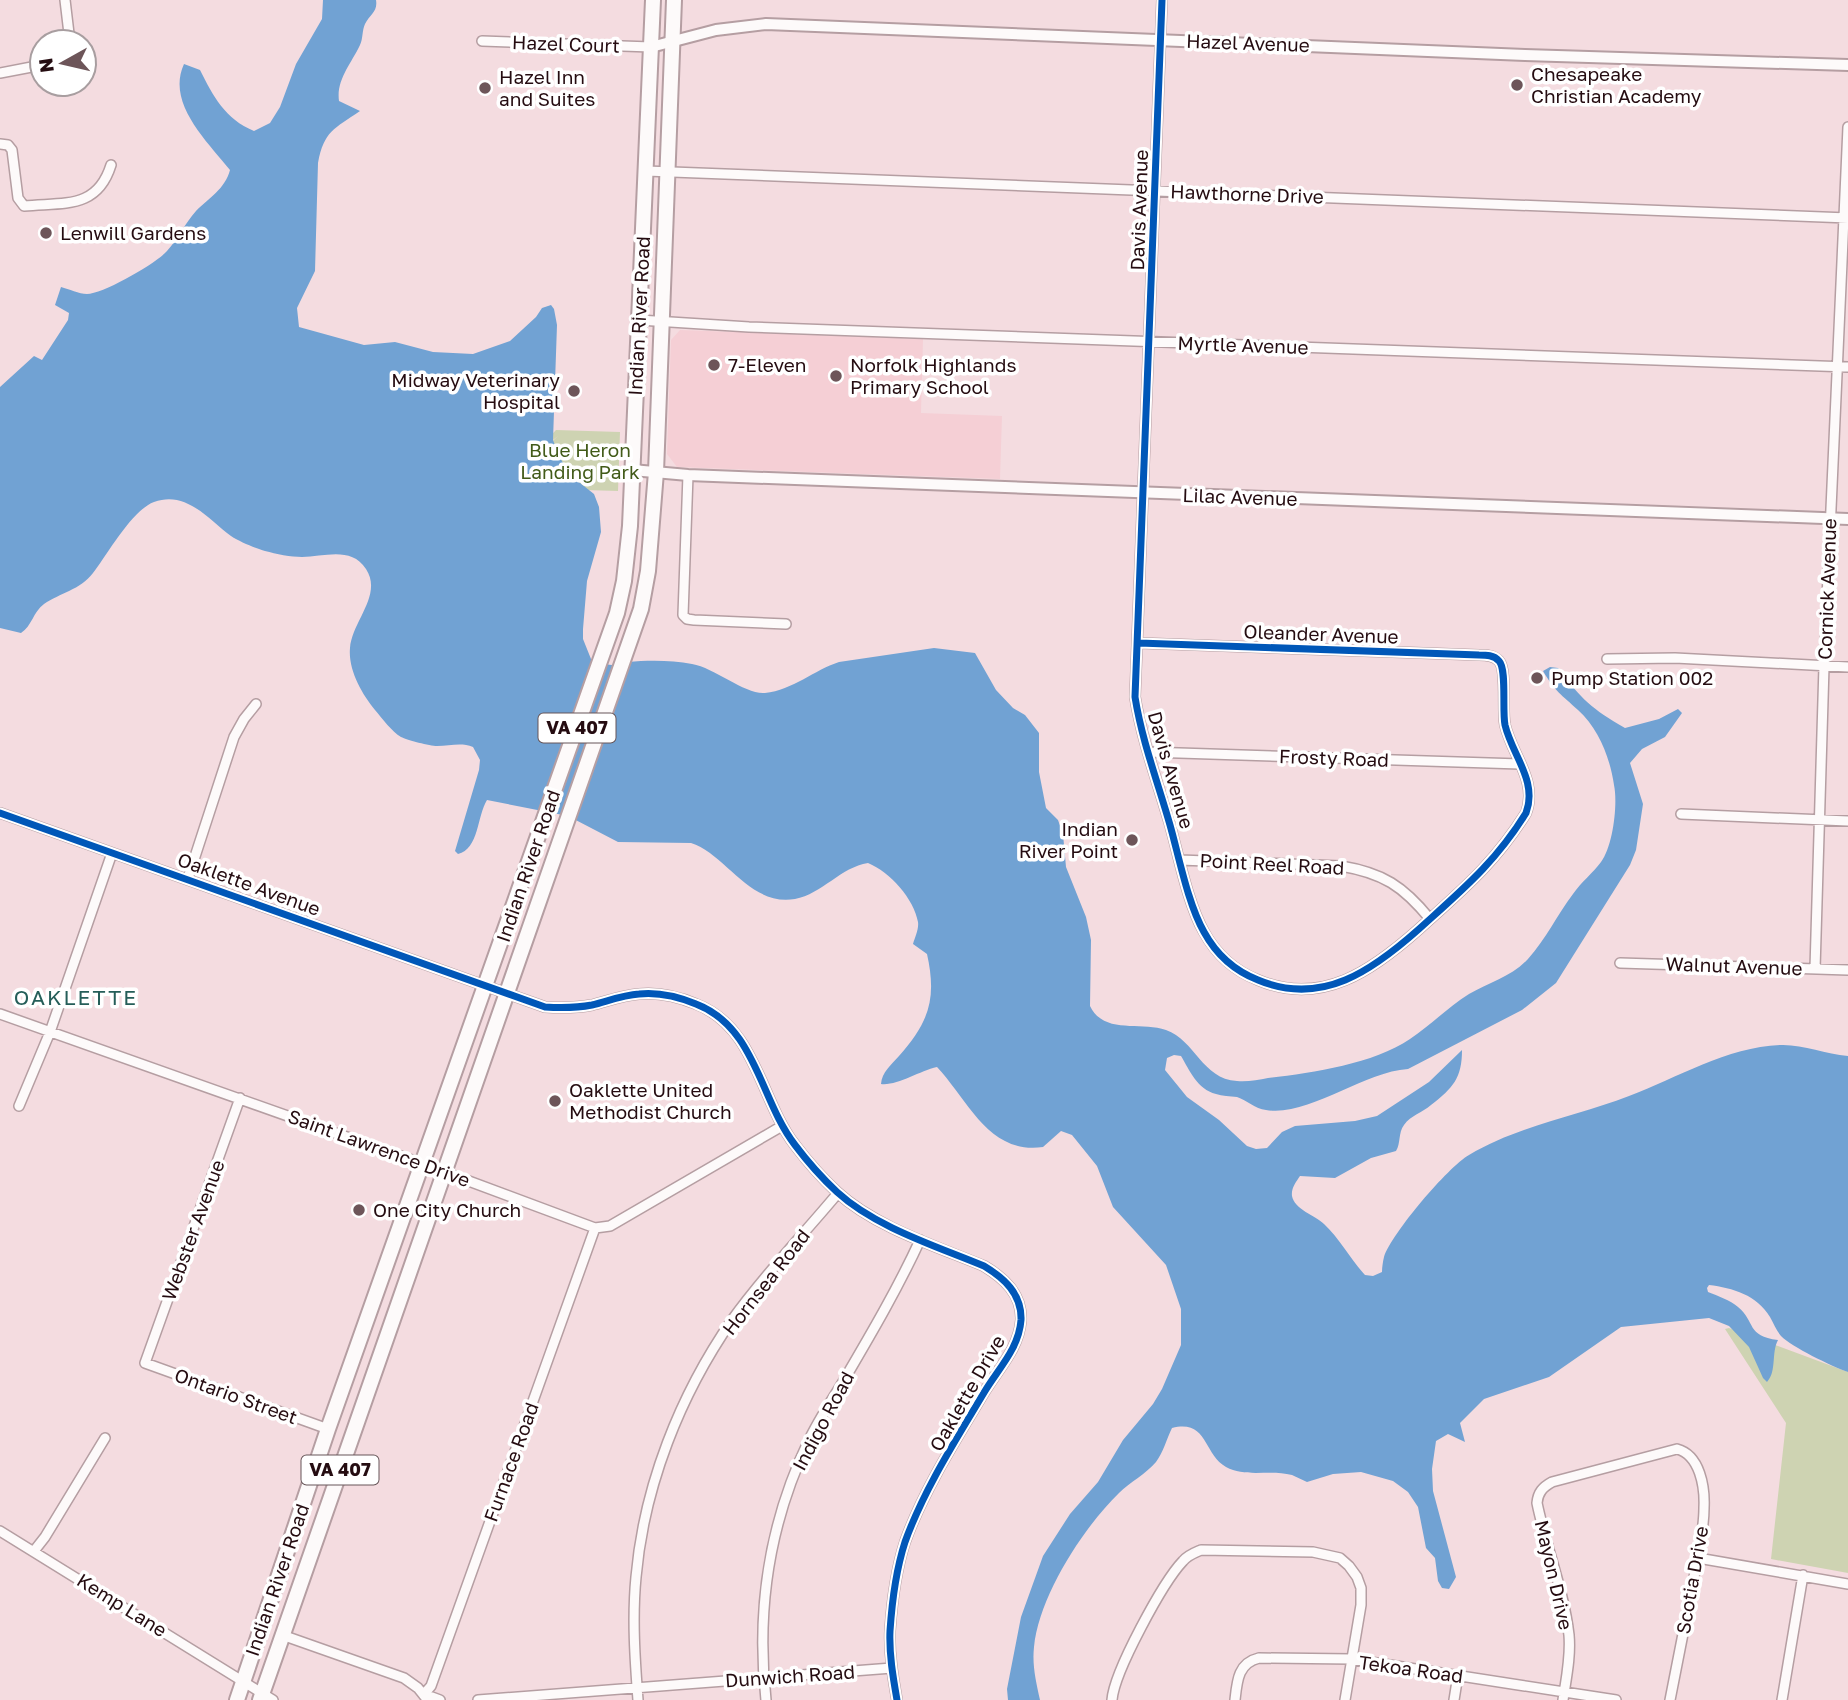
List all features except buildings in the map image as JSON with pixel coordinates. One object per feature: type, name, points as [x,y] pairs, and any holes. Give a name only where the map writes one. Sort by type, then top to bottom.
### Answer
[{"type":"main road","name":"Indian River Road","points":[[237,1700],[328,1429],[620,601],[628,553],[653,0]]},
{"type":"main road","name":"Indian River Road","points":[[265,1698],[282,1635],[641,609],[648,571],[656,472],[674,0]]},
{"type":"street","points":[[65,0],[68,28]]},
{"type":"street","name":"Davis Avenue","points":[[1162,0],[1135,697],[1198,919],[1210,941],[1236,968],[1270,986],[1307,990],[1346,980],[1389,956],[1485,870],[1527,813],[1530,793],[1506,727],[1503,705],[1504,671],[1500,662]]},
{"type":"street","name":"Hazel Avenue","points":[[651,47],[734,26],[766,24],[1848,65]]},
{"type":"street","name":"Hazel Court","points":[[482,41],[651,47]]},
{"type":"street","points":[[0,73],[28,68]]},
{"type":"street","name":"Cornick Avenue","points":[[1815,969],[1824,666],[1848,127]]},
{"type":"street","points":[[0,144],[8,145],[12,150],[18,198],[24,206],[74,201],[92,196],[103,183],[111,165]]},
{"type":"street","name":"Hawthorne Drive","points":[[646,171],[1846,218]]},
{"type":"street","name":"Myrtle Avenue","points":[[639,320],[760,328],[1848,367]]},
{"type":"street","name":"Lilac Avenue","points":[[632,470],[688,475],[1848,519]]},
{"type":"street","points":[[688,475],[683,615],[694,620],[786,624]]},
{"type":"street","name":"Oleander Avenue","points":[[1139,643],[1489,655],[1500,662]]},
{"type":"street","points":[[1607,659],[1688,658],[1848,667]]},
{"type":"street","points":[[188,878],[234,737],[257,704]]},
{"type":"street","name":"Frosty Road","points":[[1149,752],[1520,764]]},
{"type":"street","name":"Oaklette Avenue","points":[[0,813],[188,878],[485,988]]},
{"type":"street","points":[[1681,814],[1848,821]]},
{"type":"street","points":[[19,1106],[50,1032],[112,853]]},
{"type":"street","name":"Point Reel Road","points":[[1180,860],[1360,869],[1387,879],[1403,889],[1430,919]]},
{"type":"street","name":"Walnut Avenue","points":[[1620,963],[1848,970]]},
{"type":"street","name":"Oaklette Drive","points":[[485,988],[545,1007],[568,1009],[639,994],[661,995],[696,1004],[718,1017],[742,1042],[782,1126],[794,1144],[838,1193],[873,1217],[996,1273],[1011,1287],[1021,1318],[1014,1346],[935,1478],[905,1543],[894,1595],[890,1633],[897,1700]]},
{"type":"street","name":"Saint Lawrence Drive","points":[[0,1014],[444,1171],[595,1228]]},
{"type":"street","name":"Webster Avenue","points":[[145,1363],[240,1098]]},
{"type":"street","points":[[595,1228],[610,1226],[782,1126]]},
{"type":"street","name":"Hornsea Road","points":[[638,1700],[635,1615],[640,1543],[653,1489],[673,1429],[698,1377],[732,1321],[838,1193]]},
{"type":"street","name":"Furnace Road","points":[[426,1697],[595,1228]]},
{"type":"street","name":"Indigo Road","points":[[766,1700],[762,1635],[765,1581],[788,1490],[815,1428],[900,1285],[920,1240]]},
{"type":"street","name":"Ontario Street","points":[[145,1363],[328,1429]]},
{"type":"street","points":[[34,1551],[105,1437]]},
{"type":"street","name":"Scotia Drive","points":[[1539,1492],[1552,1482],[1676,1449],[1687,1452],[1694,1461],[1700,1478],[1704,1509],[1698,1558],[1670,1700]]},
{"type":"street","name":"Mayon Drive","points":[[1539,1492],[1537,1503],[1569,1637],[1564,1696]]},
{"type":"street","name":"Kemp Lane","points":[[0,1531],[244,1680],[265,1698]]},
{"type":"street","points":[[1112,1700],[1119,1670],[1168,1581],[1185,1559],[1201,1550],[1329,1554],[1340,1558],[1349,1566],[1361,1588],[1361,1605],[1345,1700]]},
{"type":"street","points":[[1698,1558],[1848,1584]]},
{"type":"street","points":[[1782,1700],[1803,1575]]},
{"type":"street","points":[[282,1635],[398,1676],[426,1697],[440,1700]]},
{"type":"street","name":"Tekoa Road","points":[[1235,1700],[1240,1671],[1250,1660],[1259,1658],[1351,1660],[1458,1675],[1564,1696],[1616,1700]]},
{"type":"street","name":"Dunwich Road","points":[[478,1700],[892,1668]]},
{"type":"street","points":[[1454,1700],[1458,1675]]},
{"type":"shaded area","name":"Norfolk Highlands Primary School","points":[[680,330],[923,339],[921,413],[1002,416],[1000,479],[677,467],[667,454],[671,340]]},
{"type":"green space","name":"Blue Heron Landing Park","points":[[556,430],[620,432],[618,491],[549,489],[541,452],[558,436],[528,460]]},
{"type":"green space","points":[[1729,1328],[1848,1372],[1848,1573],[1771,1559],[1786,1423],[1725,1329]]},
{"type":"water","points":[[323,0],[376,0],[376,4],[340,86],[339,101],[360,111],[327,137],[320,152],[315,271],[297,308],[299,327],[364,345],[395,342],[433,352],[473,354],[510,341],[542,308],[551,305],[557,325],[553,440],[570,475],[594,494],[599,507],[601,532],[587,581],[583,629],[583,639],[591,659],[614,665],[652,661],[692,664],[749,690],[765,693],[785,688],[839,662],[934,648],[975,653],[996,690],[1013,708],[1025,715],[1039,733],[1039,772],[1046,808],[1058,820],[1063,834],[1066,867],[1086,917],[1091,940],[1090,1006],[1104,1021],[1166,1030],[1184,1042],[1215,1074],[1237,1081],[1323,1070],[1360,1061],[1395,1048],[1418,1034],[1469,994],[1507,975],[1528,959],[1576,890],[1598,866],[1609,846],[1614,825],[1615,793],[1606,754],[1592,726],[1555,689],[1543,671],[1550,667],[1558,668],[1588,702],[1625,728],[1659,719],[1678,709],[1682,713],[1665,737],[1642,749],[1630,763],[1643,804],[1636,850],[1630,865],[1556,983],[1522,1010],[1408,1069],[1390,1072],[1318,1101],[1283,1110],[1262,1109],[1237,1097],[1209,1092],[1195,1079],[1181,1056],[1167,1058],[1165,1070],[1187,1097],[1219,1120],[1247,1146],[1256,1149],[1267,1148],[1282,1132],[1295,1126],[1355,1121],[1377,1116],[1429,1082],[1462,1050],[1455,1082],[1439,1099],[1404,1125],[1396,1151],[1371,1158],[1335,1178],[1300,1176],[1293,1188],[1292,1196],[1297,1205],[1330,1230],[1365,1275],[1373,1276],[1382,1272],[1389,1246],[1435,1186],[1469,1155],[1507,1136],[1629,1096],[1703,1064],[1741,1051],[1788,1045],[1848,1056],[1848,1372],[1812,1356],[1786,1340],[1779,1334],[1765,1309],[1751,1298],[1727,1288],[1709,1285],[1708,1292],[1738,1307],[1756,1332],[1778,1340],[1772,1373],[1767,1382],[1749,1347],[1729,1326],[1709,1318],[1621,1327],[1549,1377],[1484,1399],[1460,1423],[1465,1442],[1448,1434],[1436,1441],[1432,1469],[1433,1491],[1456,1577],[1449,1589],[1442,1588],[1438,1581],[1435,1558],[1426,1548],[1418,1507],[1408,1492],[1393,1481],[1361,1472],[1333,1474],[1307,1482],[1284,1473],[1242,1472],[1226,1467],[1219,1461],[1204,1439],[1192,1428],[1172,1428],[1156,1462],[1105,1508],[1078,1544],[1054,1585],[1044,1606],[1034,1647],[1034,1667],[1040,1700],[1008,1700],[1007,1689],[1021,1617],[1043,1556],[1070,1514],[1098,1482],[1123,1440],[1162,1389],[1181,1345],[1181,1309],[1166,1265],[1113,1207],[1097,1166],[1072,1135],[1061,1131],[1043,1147],[1024,1147],[1008,1143],[981,1122],[937,1067],[894,1083],[881,1084],[887,1069],[909,1044],[924,1021],[930,997],[927,954],[913,944],[918,922],[916,913],[900,887],[885,873],[868,863],[858,865],[805,896],[779,899],[752,888],[704,849],[691,843],[618,842],[568,816],[487,800],[474,839],[465,851],[458,854],[455,851],[480,760],[473,747],[460,744],[434,746],[401,737],[387,725],[365,697],[351,665],[350,648],[371,589],[366,569],[353,557],[345,555],[298,557],[243,543],[196,508],[176,500],[154,502],[137,514],[88,579],[44,604],[21,633],[0,628],[0,387],[34,356],[42,360],[68,320],[69,313],[55,305],[61,287],[84,294],[95,293],[142,270],[167,251],[196,211],[216,193],[228,177],[230,170],[201,134],[185,107],[180,93],[184,64],[200,70],[215,98],[228,113],[254,131],[270,123],[280,107],[296,64],[322,19]]},
{"type":"cycle path","points":[[1139,643],[1484,655],[1495,658],[1503,672],[1505,725],[1529,790],[1526,813],[1502,847],[1477,875],[1402,944],[1365,970],[1325,987],[1281,987],[1242,972],[1220,954],[1198,921],[1146,746],[1135,697],[1162,0]]},
{"type":"cycle path","points":[[0,813],[545,1007],[586,1006],[646,994],[668,996],[696,1004],[716,1015],[732,1029],[755,1066],[783,1127],[795,1145],[837,1192],[869,1216],[984,1266],[1005,1282],[1015,1295],[1021,1311],[1016,1340],[931,1483],[902,1553],[890,1631],[897,1700]]},
{"type":"place","name":"Chesapeake Christian Academy","points":[[1517,85]]},
{"type":"place","name":"Hazel Inn and Suites","points":[[485,88]]},
{"type":"place","name":"Lenwill Gardens","points":[[46,233]]},
{"type":"place","name":"7-Eleven","points":[[714,365]]},
{"type":"place","name":"Norfolk Highlands Primary School","points":[[836,376]]},
{"type":"place","name":"Midway Veterinary Hospital","points":[[574,391]]},
{"type":"place","name":"Pump Station 002","points":[[1537,678]]},
{"type":"place","name":"Indian River Point","points":[[1132,840]]},
{"type":"place","name":"Oaklette United Methodist Church","points":[[555,1101]]},
{"type":"place","name":"One City Church","points":[[359,1210]]},
{"type":"district","name":"OAKLETTE","points":[[76,998]]}]
